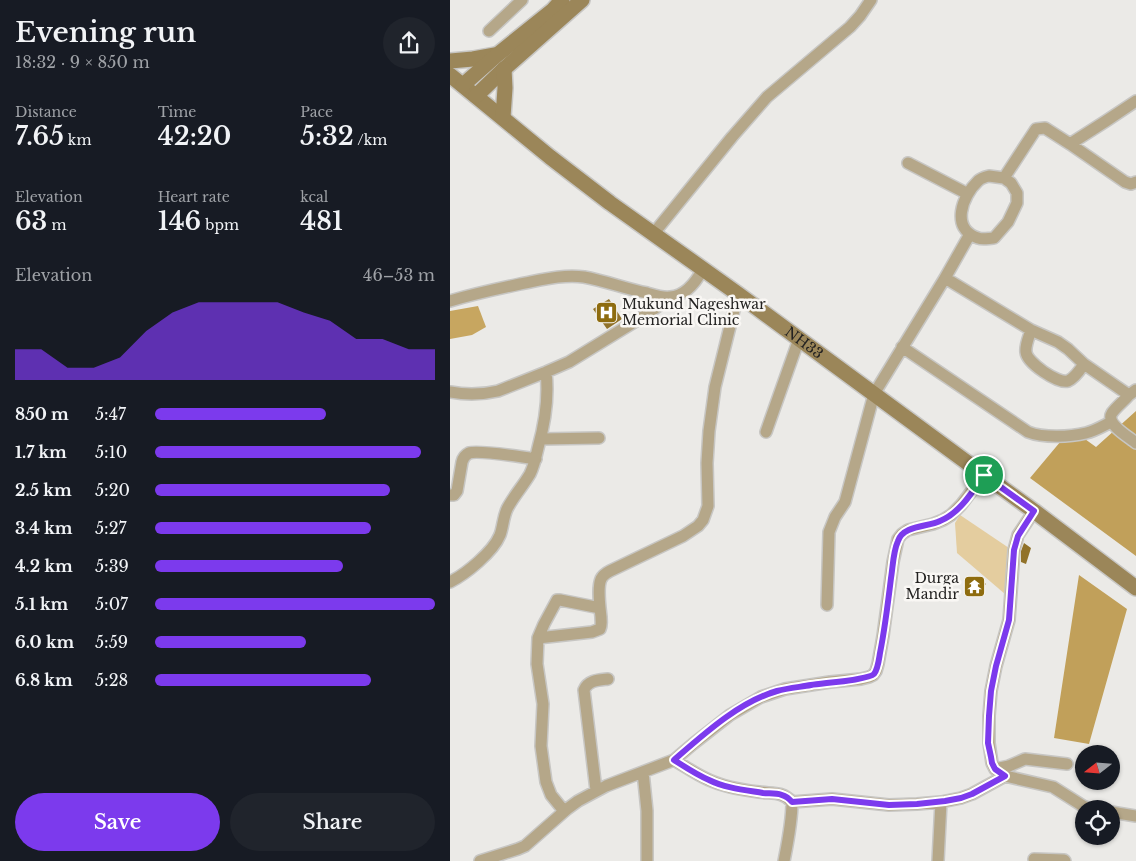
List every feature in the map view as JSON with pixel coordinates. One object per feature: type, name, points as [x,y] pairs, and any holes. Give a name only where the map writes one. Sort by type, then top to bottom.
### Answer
[{"type":"main road","points":[[463,86],[496,55],[553,10],[562,0]]},
{"type":"main road","points":[[476,96],[582,0]]},
{"type":"main road","points":[[450,61],[496,55]]},
{"type":"main road","points":[[502,117],[504,69]]},
{"type":"main road","name":"NH33","points":[[450,75],[580,180],[800,339],[1136,588]]},
{"type":"street","points":[[489,30],[522,0]]},
{"type":"street","points":[[654,233],[767,97],[850,27],[871,0]]},
{"type":"street","points":[[1070,144],[1136,100]]},
{"type":"street","points":[[1004,178],[1036,129],[1045,128],[1133,185]]},
{"type":"street","points":[[908,163],[968,194]]},
{"type":"street","points":[[989,176],[1004,178],[1011,183],[1017,193],[1017,203],[1008,222],[994,238],[980,239],[970,234],[960,222],[961,209],[968,194],[979,180],[989,176]]},
{"type":"street","points":[[828,605],[829,532],[835,517],[845,502],[874,394],[970,234]]},
{"type":"street","points":[[450,392],[471,395],[498,391],[578,357],[693,286],[703,269]]},
{"type":"street","points":[[450,301],[478,293],[566,276],[585,278],[671,298]]},
{"type":"street","points":[[945,278],[1031,330],[1058,342],[1084,364],[1133,393],[1110,417],[1111,422],[1136,443]]},
{"type":"street","points":[[538,638],[592,632],[600,629],[602,625],[600,608],[601,578],[610,571],[691,531],[703,520],[708,506],[707,463],[712,402],[738,294]]},
{"type":"street","points":[[1031,330],[1025,349],[1026,354],[1030,362],[1043,372],[1059,380],[1067,381],[1075,377],[1084,364]]},
{"type":"street","points":[[766,432],[800,339]]},
{"type":"street","points":[[902,348],[1028,432],[1045,436],[1080,434],[1094,431],[1111,422]]},
{"type":"street","points":[[450,582],[468,571],[495,543],[500,536],[507,509],[530,473],[541,439],[547,403],[548,382],[546,372]]},
{"type":"street","points":[[541,439],[599,438]]},
{"type":"street","points":[[450,496],[456,494],[464,458],[471,452],[536,459]]},
{"type":"street","points":[[480,861],[518,850],[525,846],[564,811],[596,790],[674,760],[730,715],[761,697],[785,689],[861,679],[873,675],[878,664],[898,539],[908,530],[933,524],[951,515],[984,475]]},
{"type":"street","points":[[1034,511],[1018,536],[1014,550],[1009,620],[991,691],[988,743],[992,763],[1000,772],[1053,787],[1075,801]]},
{"type":"street","points":[[564,811],[548,790],[544,772],[541,746],[543,704],[537,664],[538,638],[557,600],[600,608]]},
{"type":"street","points":[[596,790],[584,690],[589,683],[608,679]]},
{"type":"street","points":[[674,760],[714,782],[745,790],[781,794],[792,802],[832,799],[889,805],[941,802],[961,798],[972,794],[1000,772],[1025,758],[1068,764]]},
{"type":"street","points":[[643,772],[648,818],[647,861]]},
{"type":"street","points":[[784,861],[790,830],[792,802]]},
{"type":"street","points":[[938,861],[941,802]]},
{"type":"street","points":[[1120,813],[1136,816]]},
{"type":"street","points":[[1034,859],[1065,861]]},
{"type":"shaded area","points":[[478,306],[486,327],[472,335],[450,339],[450,311]]},
{"type":"shaded area","points":[[1136,411],[1136,556],[1030,478],[1071,429],[1096,447]]},
{"type":"shaded area","points":[[960,515],[1009,548],[1005,594],[957,553],[955,523]]},
{"type":"shaded area","points":[[1079,575],[1127,609],[1089,744],[1054,738]]},
{"type":"building","points":[[609,299],[622,319],[607,329],[593,309]]},
{"type":"building","points":[[1024,543],[1031,548],[1026,564],[1021,562],[1021,551]]},
{"type":"building","name":"Durga Mandir","points":[[977,576],[986,584],[973,597],[964,588]]},
{"type":"place","name":"Mukund Nageshwar Memorial Clinic","points":[[606,312]]},
{"type":"place","name":"Durga Mandir","points":[[975,586]]},
{"type":"route","points":[[984,475],[1034,511],[1018,536],[1014,550],[1009,620],[991,691],[988,743],[995,769],[1005,776],[972,794],[945,801],[889,805],[832,799],[792,802],[781,794],[745,790],[720,784],[699,775],[674,760],[730,715],[761,697],[785,689],[861,679],[873,675],[878,664],[898,539],[908,530],[933,524],[951,515],[974,490],[984,475]]}]
